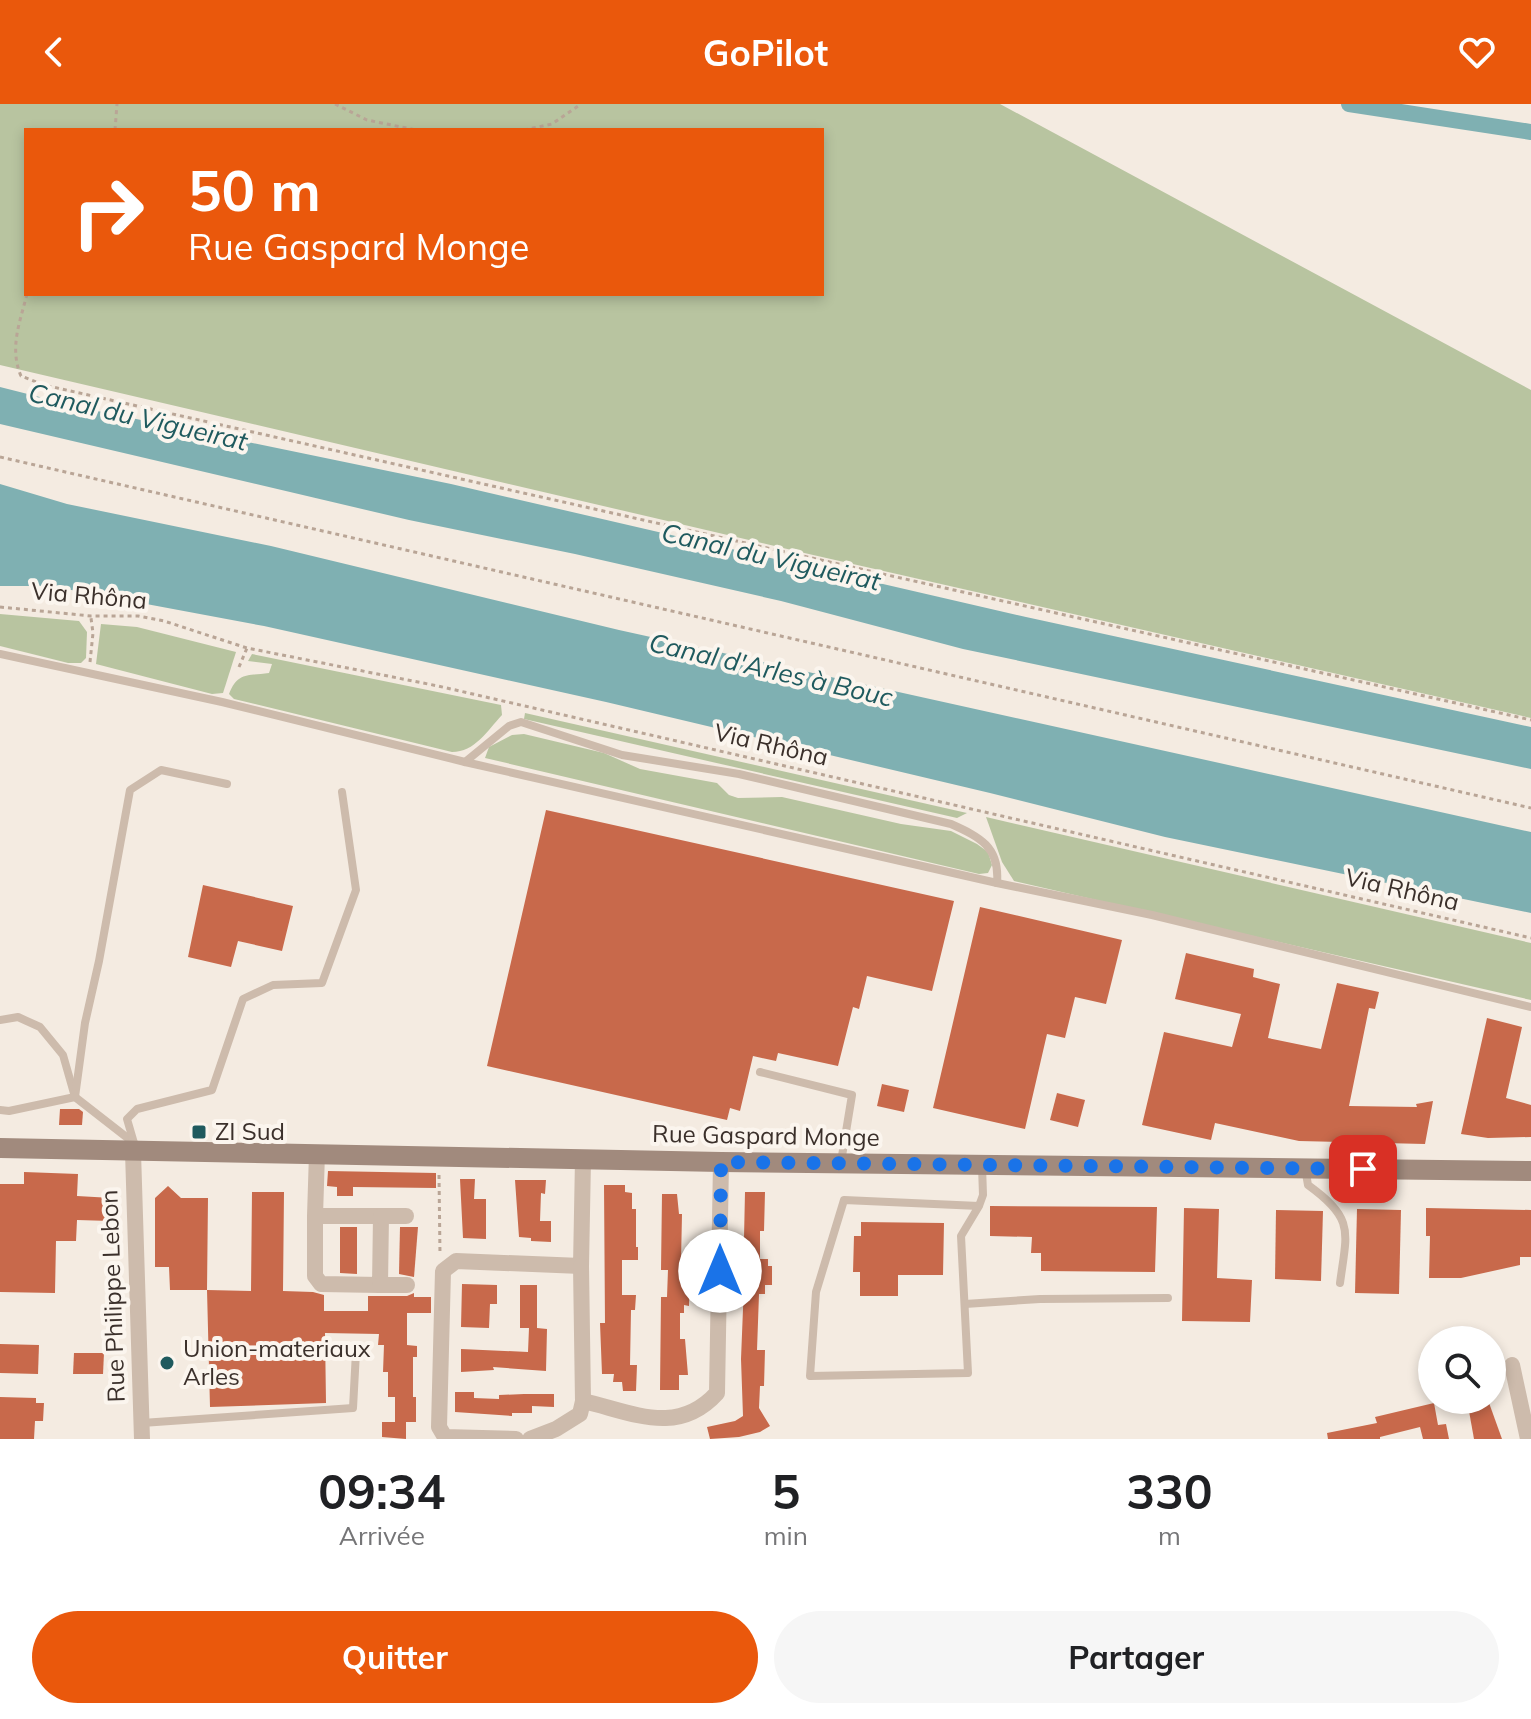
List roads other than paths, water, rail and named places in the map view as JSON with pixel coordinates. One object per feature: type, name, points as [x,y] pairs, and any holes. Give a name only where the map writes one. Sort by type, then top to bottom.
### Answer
[{"type":"street","name":"Rue Gaspard Monge","points":[[0,1148],[134,1148],[721,1162],[1531,1171]]},
{"type":"street","name":"Rue Philippe Lebon","points":[[134,1148],[141,1431]]},
{"type":"street","points":[[317,1153],[315,1276],[321,1284],[407,1285]]},
{"type":"street","points":[[530,1439],[556,1429],[580,1414],[583,1401],[583,1159]]},
{"type":"street","points":[[583,1401],[672,1420],[708,1402],[717,1393],[721,1162]]},
{"type":"street","points":[[315,1216],[406,1216]]},
{"type":"street","points":[[380,1285],[381,1216]]},
{"type":"street","points":[[516,1439],[445,1437],[439,1427],[443,1271],[456,1261],[581,1266]]},
{"type":"street","points":[[1512,1365],[1528,1439]]},
{"type":"lane","points":[[0,654],[222,702],[465,762],[997,883],[1152,915],[1531,1007]]},
{"type":"lane","points":[[465,762],[493,737],[521,722],[622,755],[739,774],[951,824],[981,838],[994,857],[997,883]]},
{"type":"lane","points":[[75,1097],[85,1023],[130,790],[161,770],[227,784]]},
{"type":"lane","points":[[134,1148],[127,1119],[137,1109],[212,1090],[243,999],[273,985],[322,983],[356,890],[342,792]]},
{"type":"lane","points":[[0,1020],[18,1017],[40,1027],[63,1055],[75,1097],[134,1148]]},
{"type":"lane","points":[[760,1072],[852,1095],[841,1163]]},
{"type":"lane","points":[[0,1110],[9,1111],[75,1097]]},
{"type":"lane","points":[[979,1206],[844,1200],[816,1292],[810,1376],[968,1373],[961,1236],[979,1206],[983,1195],[981,1165]]},
{"type":"lane","points":[[1304,1168],[1308,1185],[1332,1202],[1347,1229],[1340,1283]]},
{"type":"lane","points":[[965,1304],[1040,1299],[1168,1298]]},
{"type":"lane","points":[[141,1431],[353,1408],[356,1352]]},
{"type":"water","points":[[0,387],[83,408],[451,484],[1026,617],[1531,727],[1531,769],[963,649],[781,601],[409,520],[0,424]]},
{"type":"water","name":"Canal d'Arles à Bouc","points":[[0,484],[67,504],[271,546],[619,630],[1531,832],[1531,913],[1165,837],[606,702],[264,626],[50,586],[0,586]]},
{"type":"waterway","points":[[1349,104],[1531,132]]},
{"type":"place","name":"ZI Sud","points":[[199,1132]]},
{"type":"place","name":"Union-materiaux Arles","points":[[167,1363]]},
{"type":"water label","name":"Canal du Vigueirat","points":[[138,417]]},
{"type":"water label","name":"Canal du Vigueirat","points":[[771,557]]}]
